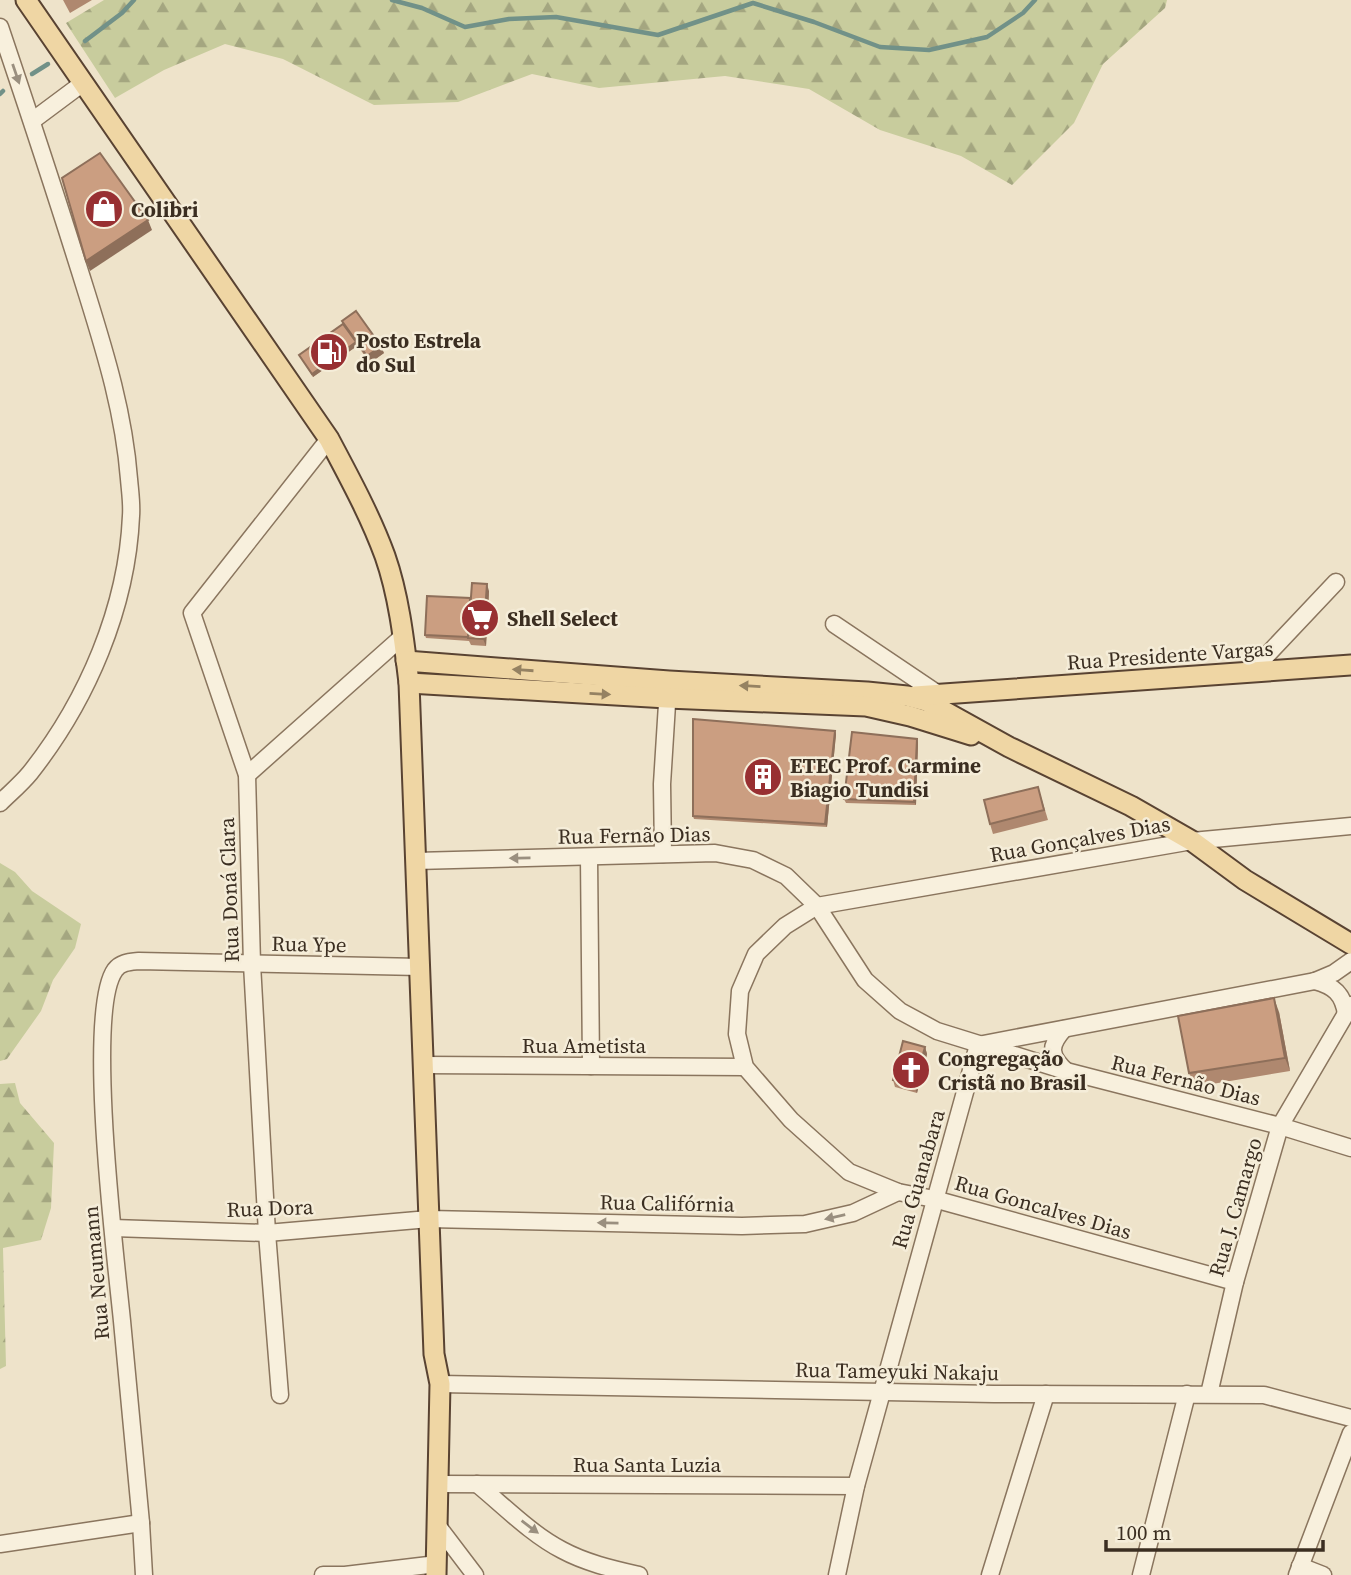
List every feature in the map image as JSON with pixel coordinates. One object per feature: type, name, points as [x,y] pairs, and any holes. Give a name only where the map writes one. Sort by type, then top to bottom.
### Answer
[{"type":"main road","points":[[26,0],[329,439],[368,516],[385,557],[397,600],[409,683],[434,1354],[440,1384],[437,1569]]},
{"type":"main road","points":[[34,0],[44,25]]},
{"type":"main road","points":[[406,661],[668,690],[866,706],[909,706],[926,701],[941,702],[984,733],[1009,747],[1131,806],[1192,841],[1245,880],[1351,944]]},
{"type":"main road","name":"Rua Presidente Vargas","points":[[941,702],[987,692],[1351,665]]},
{"type":"main road","points":[[409,683],[668,690]]},
{"type":"main road","points":[[984,733],[977,722],[975,710],[987,692]]},
{"type":"main road","points":[[909,706],[1009,747]]},
{"type":"street","points":[[0,27],[115,387],[126,442],[132,515],[117,601],[110,626],[89,676],[68,719],[29,774],[0,803]]},
{"type":"street","points":[[32,121],[83,83]]},
{"type":"street","name":"Rua Doná Clara","points":[[280,1395],[267,1233],[253,964],[247,775],[192,612],[329,439]]},
{"type":"street","points":[[1251,672],[1336,582]]},
{"type":"street","points":[[834,624],[941,702]]},
{"type":"street","points":[[247,775],[402,638]]},
{"type":"street","points":[[663,853],[662,784],[668,690]]},
{"type":"street","name":"Rua Gonçalves Dias","points":[[817,906],[1192,841],[1351,826]]},
{"type":"street","name":"Rua Fernão Dias","points":[[416,861],[663,853],[715,853],[753,860],[786,876],[817,906],[865,980],[900,1011],[937,1031],[1066,1071],[1280,1126],[1351,1148]]},
{"type":"street","points":[[589,857],[591,1066]]},
{"type":"street","name":"Rua Goncalves Dias","points":[[817,906],[785,926],[756,954],[740,991],[737,1034],[745,1067],[791,1120],[849,1172],[898,1192],[934,1199],[1235,1282]]},
{"type":"street","name":"Rua Ype","points":[[116,968],[126,962],[139,961],[419,967]]},
{"type":"street","points":[[978,1045],[1315,981],[1334,973],[1351,961]]},
{"type":"street","name":"Rua Neumann","points":[[116,968],[111,979],[104,1016],[104,1122],[144,1575]]},
{"type":"street","points":[[1315,981],[1337,991],[1348,1010]]},
{"type":"street","name":"Rua J. Camargo","points":[[1209,1394],[1235,1282],[1280,1126],[1348,1010]]},
{"type":"street","points":[[1064,1029],[1055,1040],[1052,1052],[1057,1063],[1066,1071]]},
{"type":"street","name":"Rua Guanabara","points":[[837,1575],[856,1486],[881,1391],[978,1045]]},
{"type":"street","name":"Rua Ametista","points":[[423,1065],[745,1067]]},
{"type":"street","name":"Rua Califórnia","points":[[429,1219],[741,1226],[805,1224],[853,1213],[898,1192]]},
{"type":"street","name":"Rua Dora","points":[[113,1228],[267,1233],[429,1219]]},
{"type":"street","name":"Rua Tameyuki Nakaju","points":[[440,1384],[1264,1395],[1351,1418]]},
{"type":"street","points":[[990,1575],[1046,1394]]},
{"type":"street","points":[[1141,1575],[1187,1394]]},
{"type":"street","points":[[1323,1575],[1298,1571],[1351,1433]]},
{"type":"street","name":"Rua Santa Luzia","points":[[438,1483],[856,1486]]},
{"type":"street","points":[[477,1484],[561,1550],[609,1568],[639,1575]]},
{"type":"street","points":[[0,1544],[141,1523]]},
{"type":"street","points":[[437,1525],[475,1575]]},
{"type":"street","points":[[323,1575],[437,1569]]},
{"type":"green space","points":[[104,0],[1167,0],[1165,8],[1103,64],[1074,123],[1012,185],[961,156],[880,130],[809,89],[725,76],[599,88],[532,74],[458,102],[374,105],[283,59],[225,44],[164,70],[115,98],[66,23]]},
{"type":"green space","points":[[0,863],[15,872],[32,891],[81,924],[75,948],[53,980],[41,1011],[7,1059],[0,1061]]},
{"type":"green space","points":[[15,1083],[20,1103],[54,1143],[51,1208],[41,1240],[3,1248],[6,1366],[0,1369],[0,1084]]},
{"type":"building","name":"Colibri","points":[[100,153],[148,220],[86,261],[62,178]]},
{"type":"building","points":[[356,311],[381,346],[367,356],[342,321]]},
{"type":"building","name":"Posto Estrela do Sul","points":[[343,324],[356,342],[312,374],[299,355]]},
{"type":"building","name":"Shell Select","points":[[472,583],[487,584],[483,639],[468,638]]},
{"type":"building","points":[[427,596],[470,598],[468,637],[425,635]]},
{"type":"building","name":"ETEC Prof. Carmine Biagio Tundisi","points":[[693,719],[835,731],[825,824],[693,816]]},
{"type":"building","points":[[852,732],[917,739],[914,802],[844,799]]},
{"type":"building","points":[[1038,787],[1044,810],[990,824],[984,800]]},
{"type":"building","points":[[1274,998],[1285,1058],[1189,1073],[1178,1016]]},
{"type":"building","name":"Congregação Cristã no Brasil","points":[[903,1041],[925,1047],[914,1086],[893,1080]]},
{"type":"waterway","points":[[85,41],[122,13],[134,0]]},
{"type":"waterway","points":[[392,0],[422,8],[465,27],[509,19],[556,17],[658,35],[753,3],[880,47],[929,50],[987,37],[1023,13],[1035,0]]},
{"type":"waterway","points":[[32,74],[48,64]]},
{"type":"waterway","points":[[0,94],[3,91]]},
{"type":"place","name":"Colibri","points":[[104,209]]},
{"type":"place","name":"Posto Estrela do Sul","points":[[329,352]]},
{"type":"place","name":"Shell Select","points":[[480,618]]},
{"type":"place","name":"ETEC Prof. Carmine Biagio Tundisi","points":[[763,777]]},
{"type":"place","name":"Congregação Cristã no Brasil","points":[[911,1070]]}]
